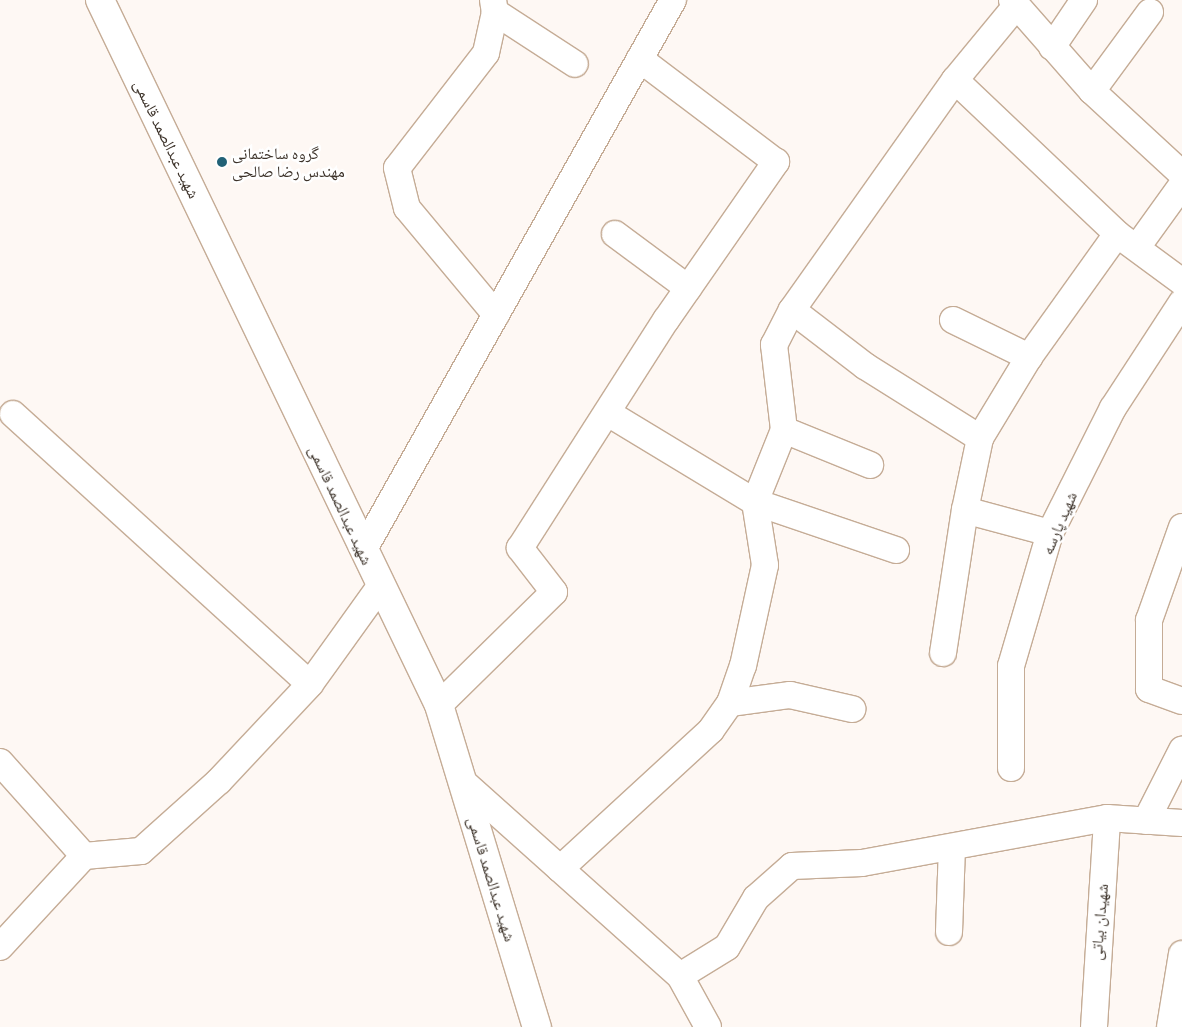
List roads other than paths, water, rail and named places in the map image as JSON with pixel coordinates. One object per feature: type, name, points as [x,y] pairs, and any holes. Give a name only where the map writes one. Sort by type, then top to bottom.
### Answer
[{"type":"street","name":"شهید عبدالصمد قاسمی","points":[[100,0],[364,549],[379,588],[439,705],[537,1027]]},
{"type":"street","points":[[364,549],[673,0]]},
{"type":"street","points":[[1052,47],[1084,0]]},
{"type":"street","points":[[560,870],[711,730],[730,703],[743,666],[765,565],[755,502],[784,430],[774,344],[792,310],[955,80],[1014,3],[1092,91],[1182,174]]},
{"type":"street","points":[[496,315],[407,208],[397,168],[486,53],[494,6],[575,64]]},
{"type":"street","points":[[1092,91],[1150,12]]},
{"type":"street","points":[[439,705],[554,592],[520,548],[688,288],[776,162],[640,59]]},
{"type":"street","points":[[955,80],[1127,240],[1182,282]]},
{"type":"street","points":[[943,653],[965,510],[980,438],[1030,357],[1127,240],[1182,185]]},
{"type":"street","points":[[615,234],[688,288]]},
{"type":"street","name":"شهید پارسه","points":[[1011,768],[1011,666],[1050,533],[1113,408],[1182,302]]},
{"type":"street","points":[[792,310],[865,366],[980,438]]},
{"type":"street","points":[[953,320],[1030,357]]},
{"type":"street","points":[[608,413],[755,502],[896,550]]},
{"type":"street","points":[[13,414],[310,684]]},
{"type":"street","points":[[784,430],[870,465]]},
{"type":"street","points":[[965,510],[1050,533]]},
{"type":"street","points":[[1182,527],[1149,620],[1149,689],[1182,700]]},
{"type":"street","points":[[0,947],[84,856],[142,851],[219,781],[310,684],[379,588]]},
{"type":"street","points":[[730,703],[790,695],[852,709]]},
{"type":"street","points":[[1146,821],[1182,750]]},
{"type":"street","points":[[0,762],[84,856]]},
{"type":"street","points":[[462,782],[680,976],[708,1027]]},
{"type":"street","points":[[680,976],[727,947],[756,898],[792,866],[862,863],[952,848],[1107,818],[1182,823]]},
{"type":"street","name":"شهیدان بیاتی","points":[[1094,1027],[1107,818]]},
{"type":"street","points":[[949,932],[952,848]]},
{"type":"street","points":[[1170,1027],[1182,954]]},
{"type":"place","name":"گروه ساختمانی مهندس رضا صالحی","points":[[222,162]]}]
